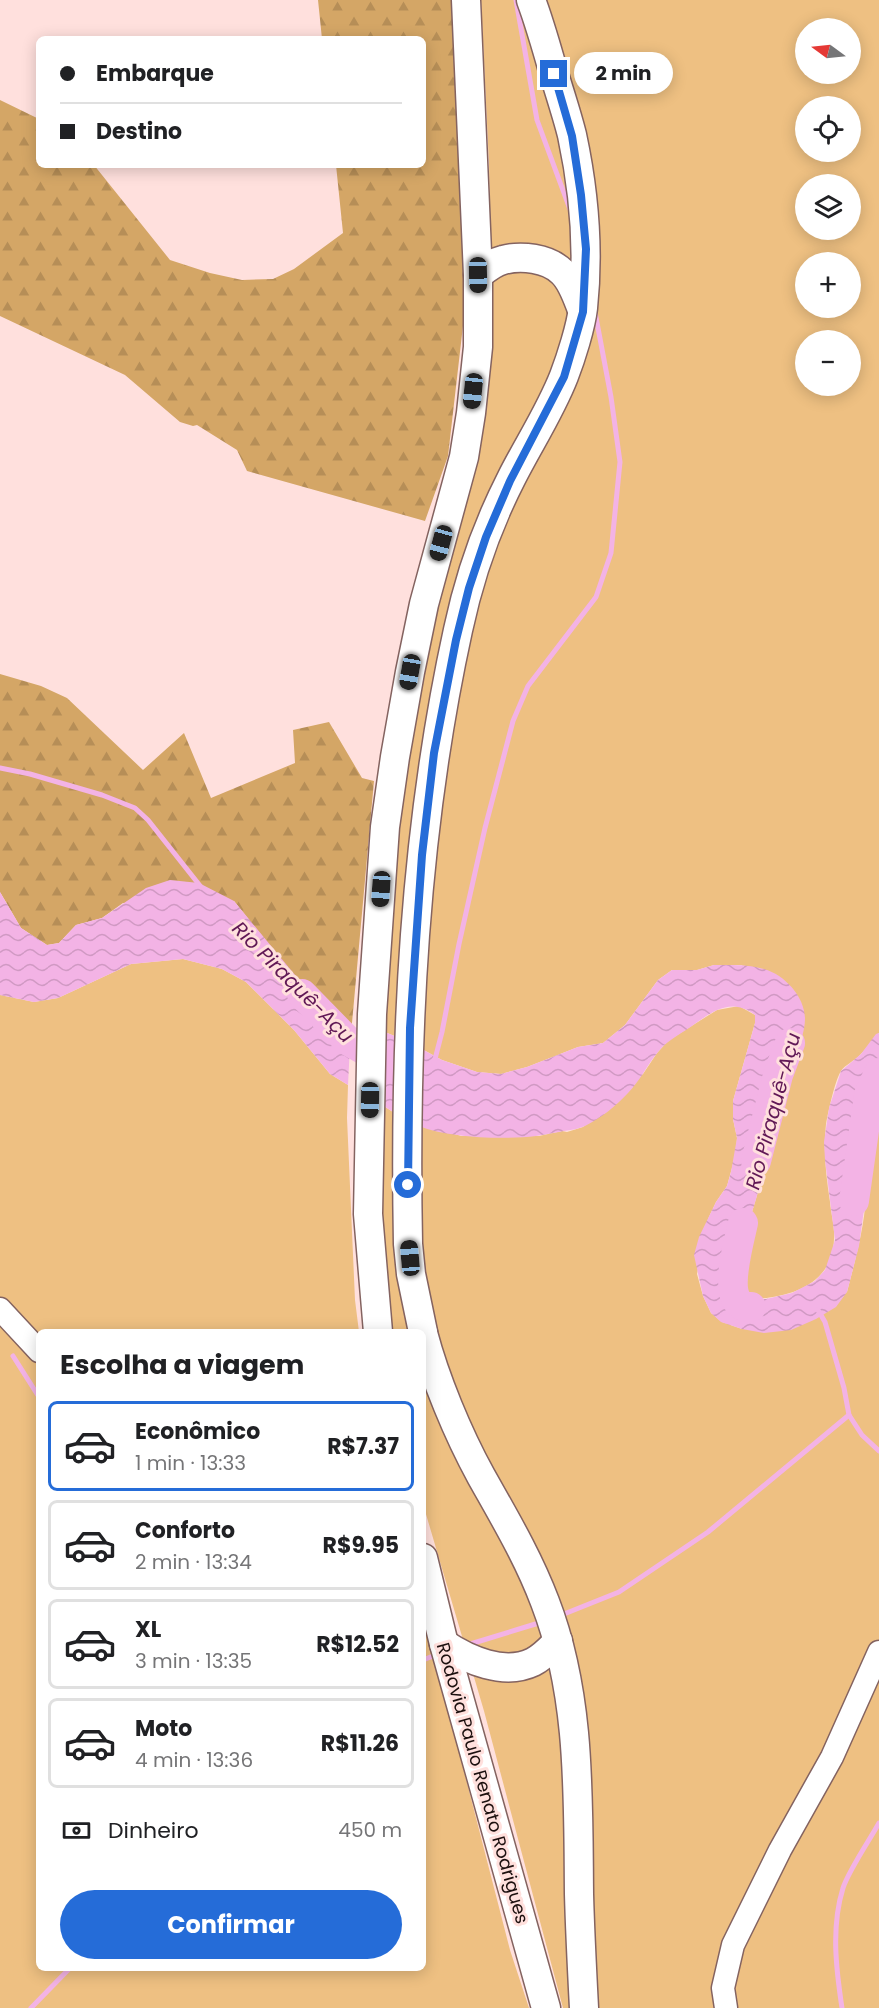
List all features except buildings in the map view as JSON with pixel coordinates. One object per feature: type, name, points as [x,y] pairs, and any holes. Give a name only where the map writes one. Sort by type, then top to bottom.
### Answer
[{"type":"main road","points":[[378,1329],[368,1214],[372,1014],[385,827],[395,757],[424,604],[466,446],[478,348],[478,275],[466,0]]},
{"type":"main road","points":[[422,1329],[411,1274],[408,1244],[410,1028],[424,833],[434,753],[459,627],[486,537],[510,481],[564,377],[583,312],[586,249],[572,136],[531,0]]},
{"type":"main road","points":[[478,275],[501,260],[524,258],[548,263],[564,273],[583,312]]},
{"type":"main road","points":[[426,1345],[449,1407],[480,1473],[522,1549],[545,1602],[558,1641],[577,1763],[579,1906],[584,2008]]},
{"type":"main road","name":"Rodovia Paulo Renato Rodrigues","points":[[426,1570],[444,1644],[546,2008]]},
{"type":"main road","points":[[444,1644],[457,1653],[476,1661],[493,1665],[522,1666],[543,1656],[558,1641]]},
{"type":"street","points":[[0,1309],[36,1348]]},
{"type":"street","points":[[726,2008],[723,1988],[733,1946],[780,1850],[832,1757],[879,1652]]},
{"type":"shaded area","points":[[481,0],[879,0],[879,1033],[859,1056],[841,1071],[834,1089],[825,1134],[827,1182],[834,1230],[832,1255],[826,1268],[817,1278],[794,1292],[751,1299],[737,1285],[733,1274],[735,1259],[752,1212],[765,1165],[767,1098],[771,1088],[784,1072],[742,965],[714,965],[697,970],[672,970],[658,980],[625,1025],[603,1043],[578,1047],[527,1067],[501,1074],[477,1072],[442,1060],[409,1042],[380,1030],[404,758],[447,544],[475,463],[492,319],[489,164]]},
{"type":"shaded area","points":[[183,959],[222,969],[246,982],[294,1030],[330,1074],[348,1085],[347,1118],[355,1300],[359,1329],[36,1329],[36,1971],[426,1971],[426,1624],[510,1950],[529,2008],[0,2008],[0,995],[34,1002],[58,998],[131,964]]},
{"type":"shaded area","points":[[739,1006],[755,1015],[755,1023],[733,1101],[733,1119],[737,1138],[736,1153],[727,1186],[708,1219],[697,1274],[711,1313],[722,1322],[742,1329],[847,1292],[865,1209],[866,1192],[861,1160],[863,1133],[871,1103],[879,1089],[879,2008],[563,2008],[484,1711],[426,1514],[426,1329],[388,1329],[376,1101],[396,1114],[461,1136],[539,1136],[567,1132],[583,1127],[643,1074],[669,1040],[717,1010]]},
{"type":"green space","points":[[318,0],[453,0],[461,165],[464,317],[448,456],[425,521],[247,471],[237,450],[197,425],[180,422],[125,375],[0,316],[0,100],[36,118],[36,168],[96,168],[170,260],[210,273],[242,280],[273,279],[294,269],[343,233],[336,168],[426,168],[426,36],[322,36]]},
{"type":"green space","points":[[0,674],[41,686],[67,698],[143,770],[184,733],[211,798],[295,763],[293,730],[329,722],[362,778],[374,781],[350,1045],[331,1025],[234,901],[123,903],[102,918],[76,925],[59,943],[47,945],[21,928],[0,892]]},
{"type":"water","points":[[170,880],[199,883],[234,901],[304,986],[331,1025],[350,1045],[348,1085],[330,1074],[294,1030],[246,982],[222,969],[183,959],[131,964],[58,998],[34,1002],[0,995],[0,892],[21,928],[47,945],[59,943],[76,925],[102,918],[146,888]]},
{"type":"water","points":[[714,965],[752,966],[779,976],[798,995],[805,1019],[796,1054],[772,1088],[767,1100],[767,1147],[764,1167],[753,1210],[734,1261],[735,1282],[751,1299],[766,1299],[792,1293],[815,1281],[825,1270],[835,1240],[824,1142],[829,1108],[841,1071],[861,1054],[879,1033],[879,1089],[870,1107],[863,1136],[861,1159],[866,1195],[859,1246],[847,1292],[836,1307],[791,1330],[764,1333],[721,1322],[711,1313],[703,1296],[694,1255],[699,1237],[716,1202],[727,1186],[731,1172],[737,1138],[733,1119],[733,1101],[755,1023],[755,1015],[745,1009],[727,1007],[719,1009],[671,1040],[658,1052],[636,1083],[618,1103],[597,1119],[578,1128],[523,1137],[493,1138],[445,1133],[419,1126],[376,1101],[380,1030],[409,1042],[442,1060],[477,1072],[501,1074],[527,1067],[578,1047],[603,1043],[625,1025],[658,980],[672,970],[697,970]]},
{"type":"waterway","points":[[516,0],[537,120],[571,212]]},
{"type":"waterway","points":[[434,1063],[485,828],[513,721],[528,686],[596,597],[611,553],[620,462],[611,397],[595,312]]},
{"type":"waterway","points":[[0,768],[30,774],[102,795],[135,808],[148,820],[201,887]]},
{"type":"waterway","name":"Rio Piraquê-Açu","points":[[302,994],[347,1040],[392,1066]]},
{"type":"waterway","name":"Rio Piraquê-Açu","points":[[756,1161],[778,1075],[790,1043]]},
{"type":"waterway","name":"Rio Piraquê-Açu","points":[[854,1201],[869,1095],[879,1073]]},
{"type":"waterway","name":"Rio Piraquê-Açu","points":[[743,1223],[734,1264],[733,1286],[738,1302],[743,1306],[751,1307]]},
{"type":"waterway","points":[[818,1310],[825,1322],[844,1388],[849,1415],[862,1435],[879,1451]]},
{"type":"waterway","points":[[13,1356],[36,1392]]},
{"type":"waterway","points":[[559,1616],[619,1592],[708,1532],[849,1415]]},
{"type":"waterway","points":[[467,1645],[542,1622]]},
{"type":"waterway","points":[[426,1659],[438,1654]]},
{"type":"waterway","points":[[842,2008],[836,1948],[839,1903],[850,1873],[879,1823]]},
{"type":"waterway","points":[[31,2008],[67,1971]]},
{"type":"route","points":[[408,1185],[410,1028],[422,855],[434,753],[456,640],[469,588],[486,537],[510,481],[564,377],[583,312],[586,249],[581,195],[572,136],[554,74]]}]
